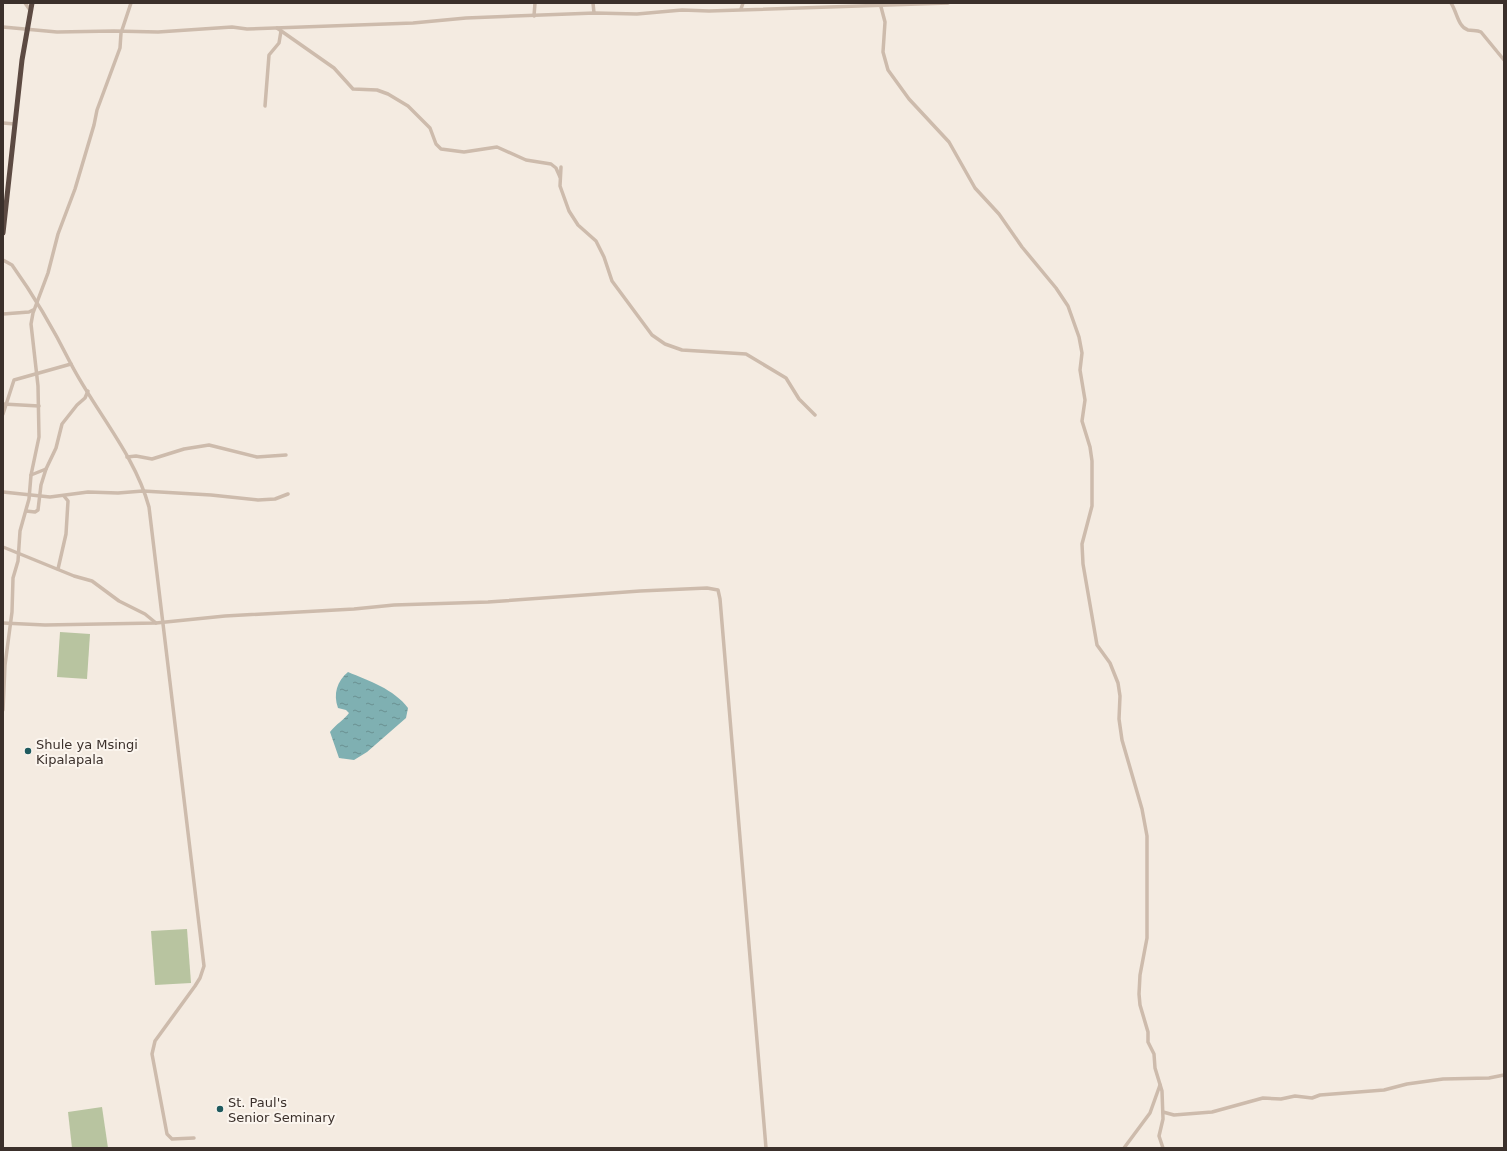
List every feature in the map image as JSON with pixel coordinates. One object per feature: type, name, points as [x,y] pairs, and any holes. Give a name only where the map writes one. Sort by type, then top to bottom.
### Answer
[{"type":"highway","points":[[3,232],[15,124],[32,3]]},
{"type":"street","points":[[24,3],[30,10]]},
{"type":"street","points":[[3,710],[5,665],[11,624],[12,588],[20,531],[30,494],[39,437],[39,406],[31,332],[34,309],[37,304],[94,125],[97,110],[120,48],[122,31],[131,3]]},
{"type":"street","points":[[534,16],[535,3]]},
{"type":"street","points":[[593,3],[594,13]]},
{"type":"street","points":[[741,9],[743,3]]},
{"type":"street","points":[[3,27],[57,32],[191,31],[232,27],[241,29],[279,29],[594,13],[637,14],[682,10],[948,3]]},
{"type":"street","points":[[1451,3],[1457,11],[1460,24],[1469,30],[1482,32],[1504,60]]},
{"type":"street","points":[[880,4],[885,22],[884,52],[888,70],[914,105],[949,142],[975,188],[999,214],[1022,247],[1056,288],[1068,306],[1079,337],[1082,353],[1080,370],[1085,400],[1082,421],[1090,448],[1092,461],[1092,506],[1082,548],[1083,564],[1097,645],[1110,663],[1118,684],[1120,696],[1119,719],[1122,740],[1146,827],[1148,909],[1139,994],[1140,1005],[1147,1025],[1148,1042],[1153,1053],[1155,1068],[1160,1085],[1163,1121],[1159,1135],[1163,1148]]},
{"type":"street","points":[[265,106],[269,55],[279,44],[279,29]]},
{"type":"street","points":[[279,29],[334,68],[353,89],[377,90],[388,94],[408,106],[430,128],[436,144],[441,149],[464,152],[497,147],[526,160],[551,164],[556,168],[560,178]]},
{"type":"street","points":[[3,123],[15,124]]},
{"type":"street","points":[[561,167],[560,186],[569,211],[578,225],[592,237],[600,247],[612,281],[652,335],[665,344],[682,350],[746,354],[786,378],[800,399],[816,415]]},
{"type":"street","points":[[3,260],[12,265],[61,342],[71,364],[141,482],[149,507],[153,530],[204,966],[200,978],[195,986],[155,1041],[152,1054],[167,1134],[172,1139],[194,1138]]},
{"type":"street","points":[[3,314],[29,312],[34,309]]},
{"type":"street","points":[[3,414],[14,380],[71,364]]},
{"type":"street","points":[[26,511],[35,512],[38,510],[41,496],[41,485],[46,469],[56,448],[62,424],[77,405],[85,398],[88,391]]},
{"type":"street","points":[[5,404],[39,406]]},
{"type":"street","points":[[127,457],[136,456],[152,459],[184,449],[209,445],[257,456],[286,455]]},
{"type":"street","points":[[32,475],[46,469]]},
{"type":"street","points":[[3,492],[41,496],[64,496],[88,492],[118,493],[143,491],[211,495],[258,500],[275,499],[288,494]]},
{"type":"street","points":[[58,569],[66,534],[68,501],[64,496]]},
{"type":"street","points":[[3,547],[92,581],[119,601],[145,614],[156,623]]},
{"type":"street","points":[[3,624],[46,625],[156,623],[394,605],[488,602],[640,591],[707,588],[718,590],[720,594],[724,664],[737,792],[766,1148]]},
{"type":"street","points":[[1163,1112],[1174,1115],[1212,1112],[1263,1098],[1281,1099],[1295,1096],[1312,1098],[1320,1095],[1384,1090],[1420,1082],[1489,1078],[1504,1075]]},
{"type":"street","points":[[1124,1148],[1150,1113],[1160,1085]]},
{"type":"green space","points":[[60,632],[90,634],[87,679],[57,677]]},
{"type":"green space","points":[[187,929],[191,983],[155,985],[151,931]]},
{"type":"green space","points":[[102,1107],[108,1148],[72,1148],[68,1112]]},
{"type":"water","points":[[348,672],[373,682],[388,691],[402,701],[408,708],[406,718],[367,752],[354,760],[339,758],[330,732],[349,713],[346,710],[338,708],[336,698],[337,688],[341,679]]},
{"type":"place","name":"Shule ya Msingi Kipalapala","points":[[28,751]]},
{"type":"place","name":"St. Paul's Senior Seminary","points":[[220,1109]]}]
